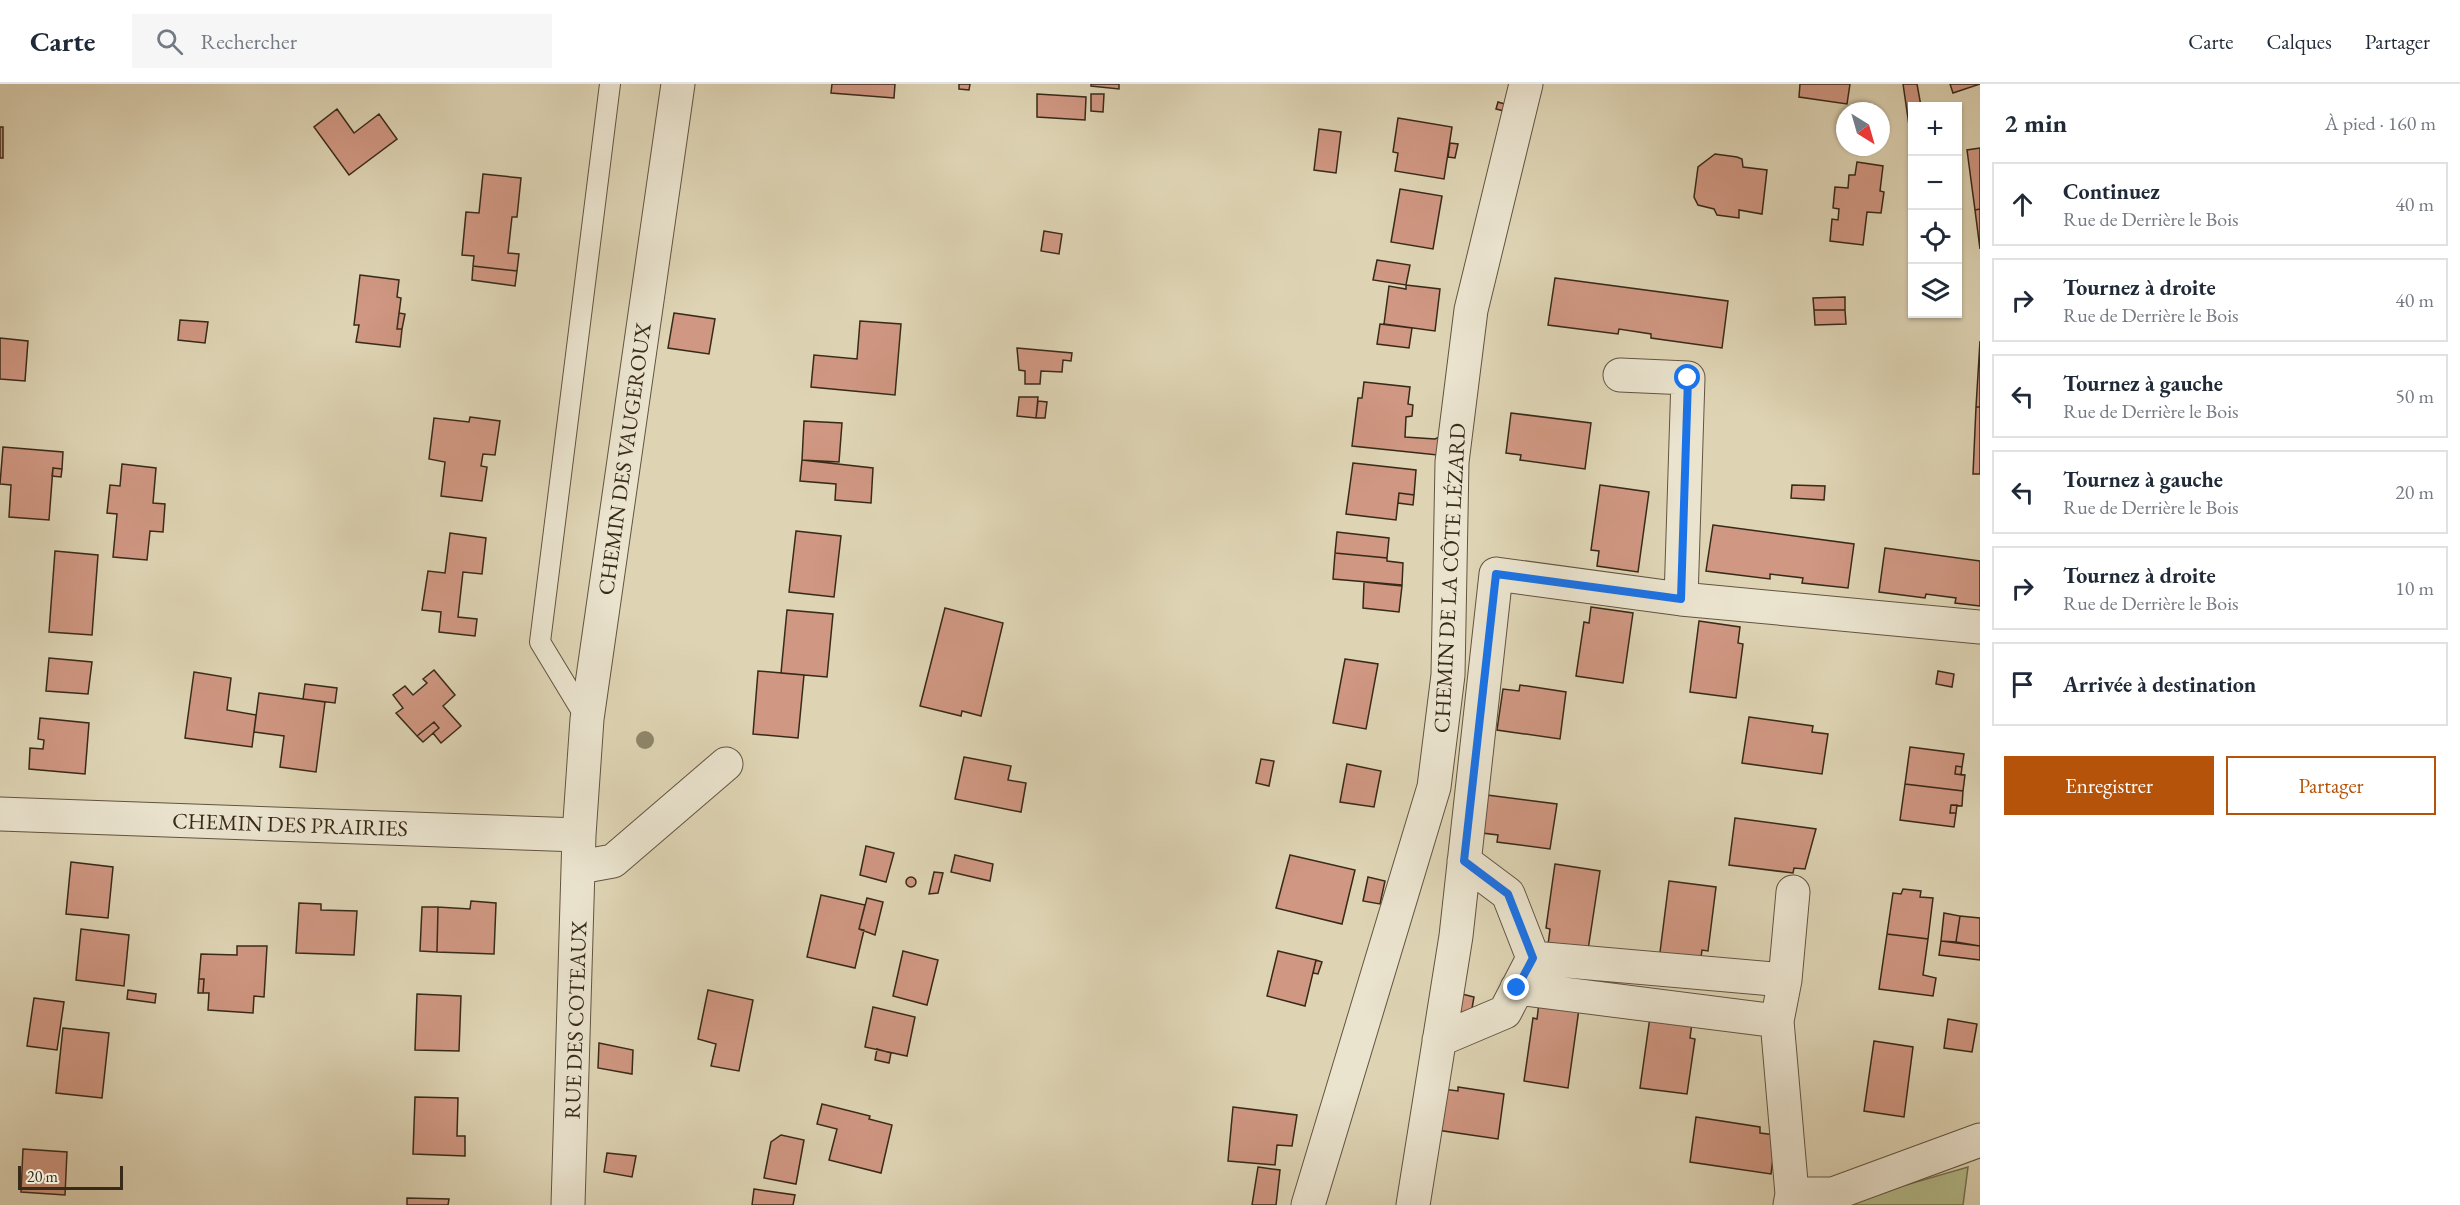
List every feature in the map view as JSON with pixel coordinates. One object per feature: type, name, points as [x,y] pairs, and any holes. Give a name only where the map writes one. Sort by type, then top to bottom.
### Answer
[{"type":"street","name":"CHEMIN DES VAUGEROUX","points":[[579,835],[587,719],[678,84]]},
{"type":"street","name":"CHEMIN DE LA CÔTE LÉZARD","points":[[1308,1205],[1434,787],[1448,675],[1452,462],[1471,310],[1526,84]]},
{"type":"street","points":[[1620,375],[1688,378],[1681,599]]},
{"type":"street","points":[[1413,1205],[1456,936],[1496,574],[1681,599],[1980,627]]},
{"type":"street","points":[[580,867],[613,861],[726,764]]},
{"type":"street","name":"CHEMIN DES PRAIRIES","points":[[0,814],[579,835]]},
{"type":"street","name":"RUE DES COTEAUX","points":[[568,1205],[580,867],[579,835]]},
{"type":"street","points":[[1439,1040],[1505,1012],[1533,958],[1508,894],[1464,861]]},
{"type":"street","points":[[1793,892],[1785,980],[1777,1021],[1791,1199],[1833,1194],[1980,1140]]},
{"type":"street","points":[[1533,958],[1785,980]]},
{"type":"street","points":[[1517,988],[1777,1021]]},
{"type":"lane","points":[[587,719],[540,642],[610,84]]},
{"type":"green space","points":[[1968,1167],[1963,1205],[1843,1205],[1843,1203]]},
{"type":"building","points":[[832,84],[895,84],[894,98],[831,93]]},
{"type":"building","points":[[959,84],[970,84],[969,90],[959,89]]},
{"type":"building","points":[[1091,84],[1119,84],[1119,89],[1091,86]]},
{"type":"building","points":[[1800,84],[1850,84],[1847,102],[1799,97]]},
{"type":"building","points":[[1903,84],[1917,84],[1920,102],[1908,102],[1908,118]]},
{"type":"building","points":[[1950,84],[1980,84],[1953,93]]},
{"type":"building","points":[[1037,94],[1086,97],[1085,120],[1037,117]]},
{"type":"building","points":[[1091,94],[1104,94],[1103,112],[1091,111]]},
{"type":"building","points":[[1498,102],[1505,104],[1504,111],[1496,109]]},
{"type":"building","points":[[337,109],[354,133],[379,114],[397,139],[349,175],[314,127]]},
{"type":"building","points":[[1398,118],[1452,127],[1444,179],[1395,171],[1398,153],[1393,152]]},
{"type":"building","points":[[0,127],[3,127],[3,158],[0,158]]},
{"type":"building","points":[[1319,129],[1341,132],[1336,173],[1314,170]]},
{"type":"building","points":[[1450,143],[1458,144],[1455,158],[1448,157]]},
{"type":"building","points":[[1980,148],[1980,209],[1975,210],[1967,150]]},
{"type":"building","points":[[1715,154],[1742,159],[1743,167],[1767,170],[1762,214],[1739,210],[1739,218],[1717,215],[1714,209],[1698,205],[1694,197],[1698,167]]},
{"type":"building","points":[[1857,162],[1883,166],[1880,191],[1884,192],[1881,213],[1867,212],[1863,245],[1830,241],[1832,219],[1838,220],[1839,209],[1833,208],[1835,187],[1848,188],[1849,175],[1855,175]]},
{"type":"building","points":[[483,174],[521,178],[517,217],[512,217],[508,253],[519,254],[517,271],[473,266],[474,256],[462,255],[466,212],[479,213]]},
{"type":"building","points":[[1400,189],[1442,196],[1433,249],[1391,242]]},
{"type":"building","points":[[1980,209],[1980,249],[1975,210]]},
{"type":"building","points":[[1044,231],[1062,234],[1059,254],[1041,251]]},
{"type":"building","points":[[1377,260],[1410,265],[1406,285],[1373,280]]},
{"type":"building","points":[[473,266],[517,271],[515,286],[472,280]]},
{"type":"building","points":[[360,275],[399,280],[397,297],[401,298],[397,329],[402,329],[400,347],[356,342],[359,325],[354,325]]},
{"type":"building","points":[[1555,278],[1728,301],[1722,348],[1651,338],[1651,334],[1619,329],[1618,334],[1548,325]]},
{"type":"building","points":[[1406,285],[1440,289],[1435,331],[1384,324],[1389,286],[1406,289]]},
{"type":"building","points":[[1845,297],[1845,310],[1814,310],[1813,298]]},
{"type":"building","points":[[1814,310],[1845,310],[1846,324],[1815,325]]},
{"type":"building","points":[[399,313],[405,314],[402,329],[397,329]]},
{"type":"building","points":[[674,313],[715,319],[709,354],[668,348]]},
{"type":"building","points":[[180,320],[208,322],[205,343],[178,340]]},
{"type":"building","points":[[860,321],[901,324],[895,395],[811,387],[814,355],[857,359]]},
{"type":"building","points":[[1380,324],[1412,328],[1409,348],[1377,344]]},
{"type":"building","points":[[0,338],[28,341],[25,381],[0,379]]},
{"type":"building","points":[[1980,341],[1980,407],[1976,407]]},
{"type":"building","points":[[1017,348],[1072,353],[1071,361],[1063,360],[1062,372],[1041,371],[1040,384],[1025,384],[1025,371],[1019,370]]},
{"type":"building","points":[[1364,382],[1410,387],[1408,404],[1413,405],[1412,416],[1406,417],[1405,437],[1435,439],[1449,433],[1447,456],[1352,446],[1358,398],[1362,398]]},
{"type":"building","points":[[1019,397],[1038,397],[1036,418],[1017,416]]},
{"type":"building","points":[[1038,401],[1047,402],[1045,418],[1036,418]]},
{"type":"building","points":[[1976,407],[1980,407],[1980,474],[1973,474]]},
{"type":"building","points":[[1511,413],[1591,423],[1585,469],[1520,460],[1521,455],[1506,453]]},
{"type":"building","points":[[470,417],[500,421],[495,455],[483,454],[481,466],[487,467],[482,501],[441,496],[445,462],[429,459],[434,418],[469,422]]},
{"type":"building","points":[[804,421],[842,423],[839,462],[802,460]]},
{"type":"building","points":[[3,447],[63,452],[62,469],[53,468],[49,520],[9,517],[11,485],[0,484]]},
{"type":"building","points":[[802,460],[873,468],[871,503],[835,500],[836,484],[800,481]]},
{"type":"building","points":[[1353,463],[1416,470],[1414,495],[1399,493],[1396,520],[1346,514]]},
{"type":"building","points":[[122,464],[156,468],[153,503],[165,504],[163,532],[150,531],[147,560],[113,557],[117,514],[107,513],[110,485],[120,486]]},
{"type":"building","points":[[53,468],[62,469],[61,477],[52,476]]},
{"type":"building","points":[[1600,485],[1649,492],[1638,572],[1597,566],[1599,551],[1591,550]]},
{"type":"building","points":[[1792,485],[1825,486],[1824,500],[1791,498]]},
{"type":"building","points":[[1399,493],[1414,495],[1413,505],[1398,503]]},
{"type":"building","points":[[1713,525],[1854,544],[1848,588],[1802,583],[1803,578],[1770,574],[1770,579],[1706,571]]},
{"type":"building","points":[[796,531],[841,536],[834,597],[789,592]]},
{"type":"building","points":[[1337,532],[1389,538],[1387,558],[1335,553]]},
{"type":"building","points":[[450,533],[486,538],[482,574],[463,572],[458,617],[477,619],[475,636],[439,632],[441,612],[422,610],[428,571],[445,573]]},
{"type":"building","points":[[1885,548],[1980,561],[1980,606],[1955,603],[1956,598],[1926,594],[1925,598],[1879,592]]},
{"type":"building","points":[[55,551],[98,555],[92,635],[49,632]]},
{"type":"building","points":[[1335,553],[1387,558],[1387,561],[1403,563],[1402,585],[1333,579]]},
{"type":"building","points":[[1364,582],[1402,586],[1399,612],[1363,608]]},
{"type":"building","points":[[1591,607],[1633,613],[1623,683],[1576,676],[1584,622],[1589,623]]},
{"type":"building","points":[[945,608],[1003,623],[981,716],[962,711],[961,716],[920,706]]},
{"type":"building","points":[[787,610],[833,614],[827,677],[781,673]]},
{"type":"building","points":[[1699,621],[1740,627],[1738,643],[1743,644],[1736,698],[1690,692]]},
{"type":"building","points":[[49,658],[92,662],[88,694],[46,691]]},
{"type":"building","points":[[1345,659],[1378,664],[1366,729],[1333,723]]},
{"type":"building","points":[[434,670],[455,695],[443,706],[461,726],[441,743],[433,733],[439,728],[434,722],[417,736],[396,713],[403,708],[393,695],[405,686],[413,695],[427,683],[423,679]]},
{"type":"building","points":[[758,671],[804,675],[798,738],[753,734]]},
{"type":"building","points":[[1938,671],[1954,674],[1952,687],[1936,684]]},
{"type":"building","points":[[194,672],[231,678],[227,710],[256,715],[252,747],[185,738]]},
{"type":"building","points":[[305,684],[337,688],[335,703],[303,699]]},
{"type":"building","points":[[1520,685],[1566,692],[1560,739],[1497,730],[1503,689],[1519,691]]},
{"type":"building","points":[[259,693],[325,702],[316,772],[280,767],[284,736],[254,732]]},
{"type":"building","points":[[1749,717],[1813,726],[1812,732],[1828,734],[1822,774],[1742,763]]},
{"type":"building","points":[[40,718],[89,723],[85,774],[29,769],[30,748],[43,749],[44,740],[38,739]]},
{"type":"building","points":[[434,722],[439,728],[423,742],[417,736]]},
{"type":"building","points":[[1910,747],[1964,754],[1962,767],[1956,766],[1955,774],[1965,775],[1963,791],[1905,784]]},
{"type":"building","points":[[964,757],[1011,766],[1008,780],[1026,783],[1021,812],[955,799]]},
{"type":"building","points":[[1261,759],[1274,761],[1269,786],[1256,783]]},
{"type":"building","points":[[1347,764],[1381,771],[1374,807],[1340,802]]},
{"type":"building","points":[[1956,766],[1962,767],[1961,775],[1955,774]]},
{"type":"building","points":[[1905,784],[1963,791],[1962,806],[1951,805],[1950,813],[1956,813],[1954,827],[1900,820]]},
{"type":"building","points":[[1487,795],[1557,804],[1550,849],[1497,842],[1498,835],[1482,833]]},
{"type":"building","points":[[1951,805],[1957,805],[1956,813],[1950,813]]},
{"type":"building","points":[[1735,818],[1816,829],[1805,869],[1794,868],[1793,873],[1729,865]]},
{"type":"building","points":[[866,846],[894,853],[886,882],[860,875]]},
{"type":"building","points":[[955,855],[993,864],[990,881],[951,872]]},
{"type":"building","points":[[1290,855],[1355,870],[1342,924],[1276,908]]},
{"type":"building","points":[[71,862],[113,867],[108,918],[66,914]]},
{"type":"building","points":[[1555,864],[1600,871],[1588,950],[1548,945],[1550,929],[1546,928]]},
{"type":"building","points":[[934,872],[943,873],[938,893],[929,894]]},
{"type":"building","points":[[911,877],[916,882],[911,887],[906,882]]},
{"type":"building","points":[[1368,877],[1385,881],[1380,904],[1363,901]]},
{"type":"building","points":[[1669,881],[1716,887],[1708,951],[1702,950],[1700,965],[1659,960]]},
{"type":"building","points":[[1903,889],[1921,891],[1920,897],[1933,898],[1928,939],[1887,934],[1893,893],[1901,894]]},
{"type":"building","points":[[821,895],[865,905],[859,929],[864,930],[855,968],[807,957]]},
{"type":"building","points":[[867,898],[883,902],[875,935],[859,929]]},
{"type":"building","points":[[471,901],[496,903],[494,954],[437,952],[438,907],[470,909]]},
{"type":"building","points":[[299,903],[321,904],[321,910],[357,911],[354,955],[296,953]]},
{"type":"building","points":[[422,907],[438,907],[437,952],[420,951]]},
{"type":"building","points":[[1944,913],[1960,916],[1956,942],[1941,941]]},
{"type":"building","points":[[1960,916],[1980,918],[1980,946],[1956,942]]},
{"type":"building","points":[[81,929],[129,935],[124,986],[76,980]]},
{"type":"building","points":[[1887,934],[1928,939],[1923,975],[1936,978],[1933,996],[1879,989]]},
{"type":"building","points":[[1941,941],[1980,946],[1980,960],[1939,955]]},
{"type":"building","points":[[237,946],[267,946],[264,997],[254,996],[253,1013],[208,1010],[209,993],[203,993],[204,979],[199,979],[201,954],[237,955]]},
{"type":"building","points":[[903,951],[938,960],[927,1005],[893,996]]},
{"type":"building","points":[[1278,951],[1316,960],[1305,1006],[1267,996]]},
{"type":"building","points":[[1316,960],[1322,962],[1318,974],[1313,973]]},
{"type":"building","points":[[199,979],[204,979],[203,993],[198,993]]},
{"type":"building","points":[[128,990],[156,994],[155,1003],[127,999]]},
{"type":"building","points":[[708,990],[753,1000],[739,1071],[711,1066],[716,1044],[698,1039]]},
{"type":"building","points":[[417,994],[461,996],[459,1051],[415,1050]]},
{"type":"building","points":[[1462,994],[1474,997],[1471,1014],[1459,1012]]},
{"type":"building","points":[[34,998],[64,1002],[57,1050],[27,1046]]},
{"type":"building","points":[[1539,1003],[1579,1009],[1568,1088],[1524,1081],[1533,1018],[1537,1019]]},
{"type":"building","points":[[873,1007],[915,1017],[907,1056],[865,1047]]},
{"type":"building","points":[[1650,1017],[1692,1023],[1690,1038],[1695,1039],[1687,1094],[1640,1088]]},
{"type":"building","points":[[1948,1019],[1977,1024],[1972,1052],[1944,1048]]},
{"type":"building","points":[[63,1028],[109,1033],[102,1098],[56,1093]]},
{"type":"building","points":[[1874,1041],[1913,1047],[1904,1117],[1864,1111]]},
{"type":"building","points":[[599,1043],[633,1050],[632,1074],[598,1068]]},
{"type":"building","points":[[877,1049],[891,1053],[889,1063],[875,1060]]},
{"type":"building","points":[[1458,1087],[1504,1094],[1498,1139],[1437,1130],[1443,1089],[1458,1091]]},
{"type":"building","points":[[415,1097],[458,1098],[457,1136],[465,1136],[465,1156],[413,1154]]},
{"type":"building","points":[[822,1104],[870,1116],[869,1119],[892,1125],[881,1173],[829,1160],[837,1129],[817,1124]]},
{"type":"building","points":[[1233,1107],[1297,1115],[1292,1146],[1277,1145],[1275,1165],[1228,1161]]},
{"type":"building","points":[[1696,1117],[1760,1127],[1760,1133],[1776,1135],[1771,1174],[1690,1162]]},
{"type":"building","points":[[781,1135],[804,1140],[796,1184],[764,1178],[771,1142]]},
{"type":"building","points":[[23,1149],[67,1152],[65,1195],[21,1192]]},
{"type":"building","points":[[607,1153],[636,1156],[632,1177],[604,1172]]},
{"type":"building","points":[[1258,1167],[1280,1170],[1276,1205],[1252,1205]]},
{"type":"building","points":[[754,1189],[795,1195],[793,1205],[752,1205]]},
{"type":"building","points":[[407,1198],[449,1199],[448,1205],[407,1205]]},
{"type":"route","points":[[1517,988],[1533,958],[1508,894],[1464,861],[1496,574],[1681,599],[1688,378]]}]
